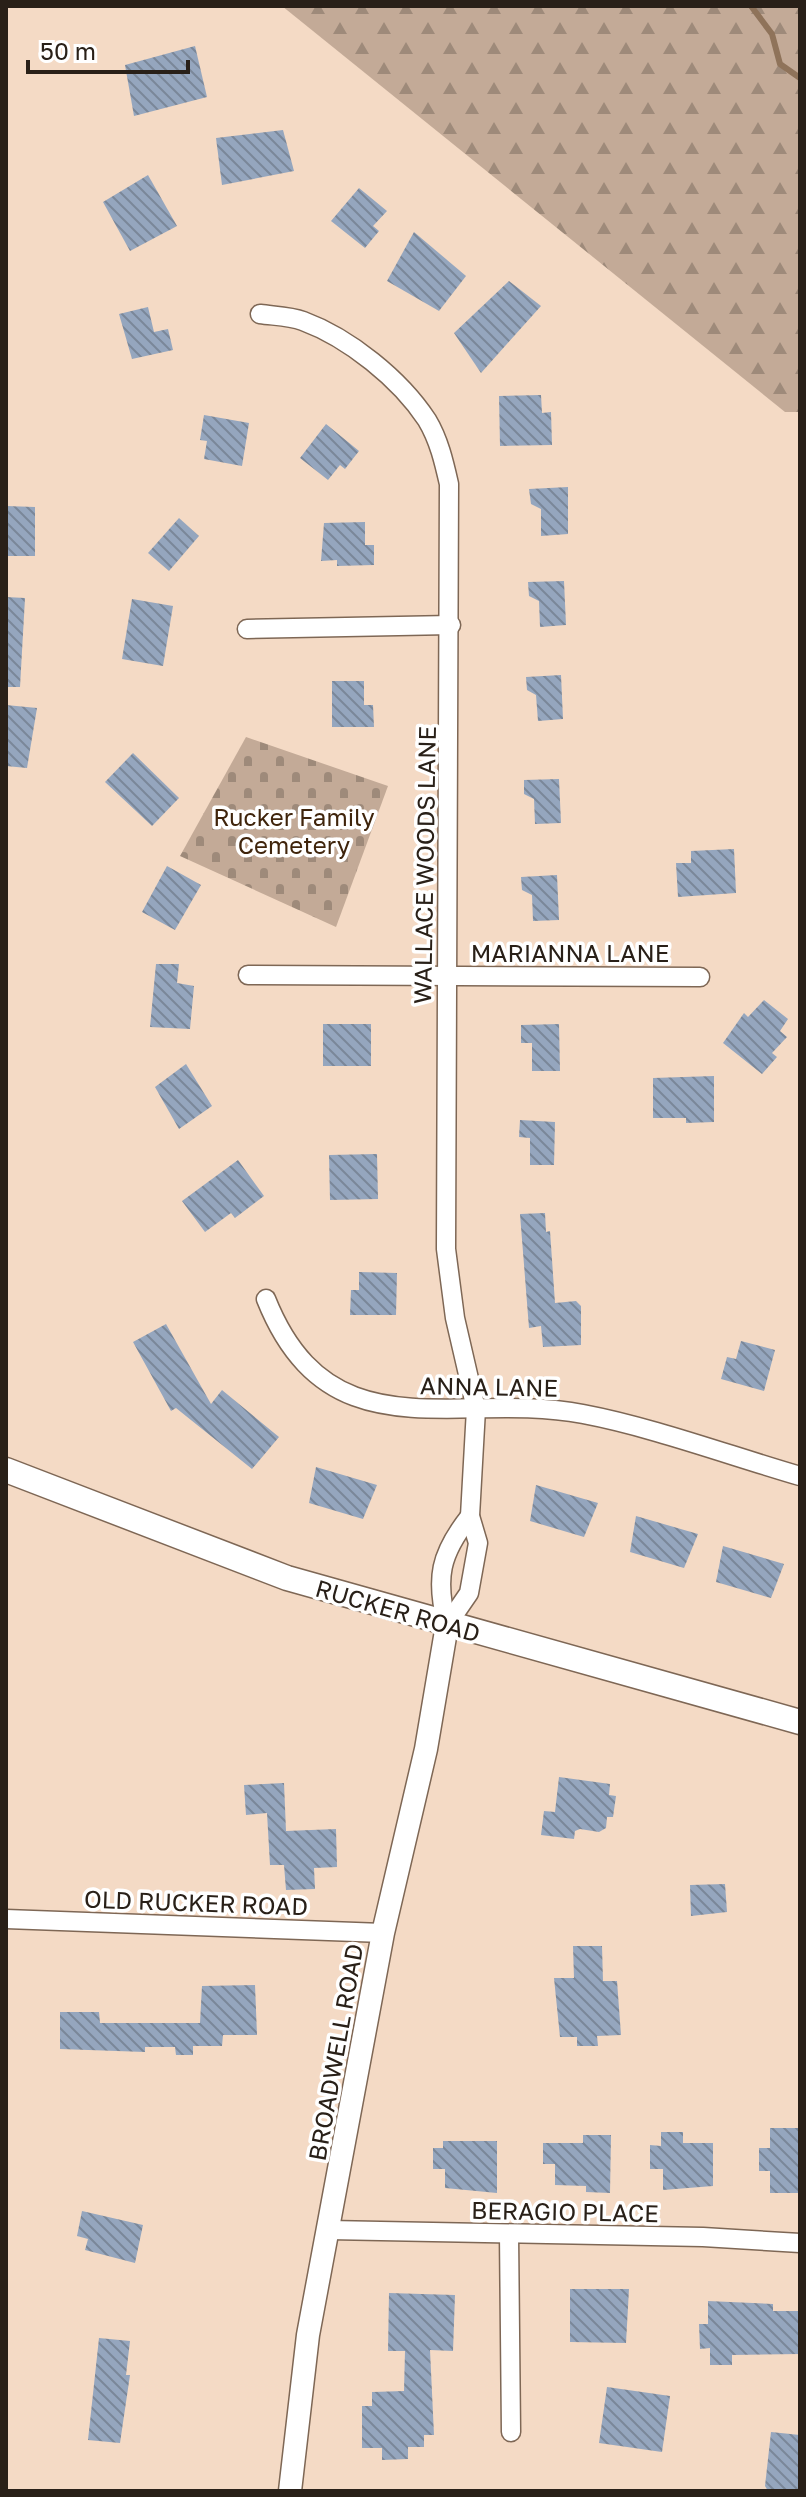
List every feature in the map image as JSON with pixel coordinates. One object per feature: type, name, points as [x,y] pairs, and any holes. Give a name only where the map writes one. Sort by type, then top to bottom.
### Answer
[{"type":"main road","name":"RUCKER ROAD","points":[[6,1470],[287,1578],[800,1722]]},
{"type":"street","name":"WALLACE WOODS LANE","points":[[260,314],[300,319],[336,336],[398,386],[427,420],[441,451],[449,484],[451,625],[446,1249],[455,1318],[476,1409],[470,1516],[478,1543],[469,1593],[447,1625]]},
{"type":"street","points":[[247,629],[451,625]]},
{"type":"street","name":"MARIANNA LANE","points":[[248,975],[700,977]]},
{"type":"street","name":"ANNA LANE","points":[[266,1299],[276,1324],[294,1352],[317,1375],[344,1392],[395,1408],[541,1408],[584,1414],[800,1476]]},
{"type":"street","points":[[447,1625],[439,1588],[450,1541],[470,1516]]},
{"type":"street","name":"BROADWELL ROAD","points":[[290,2491],[308,2335],[383,1933],[426,1749],[447,1625]]},
{"type":"street","name":"OLD RUCKER ROAD","points":[[6,1919],[383,1933]]},
{"type":"street","name":"BERAGIO PLACE","points":[[329,2230],[800,2243]]},
{"type":"street","points":[[509,2234],[511,2432]]},
{"type":"green space","points":[[282,6],[800,6],[800,412],[785,412]]},
{"type":"green space","name":"Rucker Family Cemetery","points":[[246,737],[388,786],[336,927],[180,856]]},
{"type":"building","points":[[195,46],[207,97],[134,116],[125,65]]},
{"type":"building","points":[[283,130],[294,171],[222,185],[216,138]]},
{"type":"building","points":[[148,175],[177,226],[130,251],[103,202]]},
{"type":"building","points":[[359,188],[387,211],[373,226],[379,231],[365,248],[331,221]]},
{"type":"building","points":[[414,232],[466,276],[439,311],[387,281]]},
{"type":"building","points":[[509,281],[541,306],[481,373],[454,333]]},
{"type":"building","points":[[148,307],[154,332],[168,329],[173,350],[132,359],[119,314]]},
{"type":"building","points":[[541,395],[542,413],[551,412],[552,445],[500,446],[499,396]]},
{"type":"building","points":[[204,415],[249,423],[242,466],[204,459],[207,441],[200,440]]},
{"type":"building","points":[[326,424],[359,451],[345,469],[340,465],[328,480],[300,458]]},
{"type":"building","points":[[568,487],[568,534],[541,536],[541,509],[531,504],[529,489]]},
{"type":"building","points":[[6,506],[35,507],[35,556],[6,556]]},
{"type":"building","points":[[179,518],[199,536],[169,571],[148,553]]},
{"type":"building","points":[[365,522],[365,545],[374,545],[374,565],[337,566],[337,560],[321,561],[324,523]]},
{"type":"building","points":[[564,581],[566,625],[540,627],[539,601],[529,596],[528,582]]},
{"type":"building","points":[[6,597],[25,598],[20,687],[6,687]]},
{"type":"building","points":[[132,599],[173,606],[163,666],[122,659]]},
{"type":"building","points":[[561,675],[563,719],[538,721],[536,695],[527,690],[526,677]]},
{"type":"building","points":[[332,681],[364,681],[364,705],[373,705],[374,727],[332,727]]},
{"type":"building","points":[[6,705],[37,708],[27,768],[6,766]]},
{"type":"building","points":[[133,753],[179,798],[152,826],[105,782]]},
{"type":"building","points":[[559,779],[561,823],[535,824],[534,799],[524,794],[524,780]]},
{"type":"building","points":[[734,849],[736,893],[678,897],[676,863],[691,863],[691,851]]},
{"type":"building","points":[[167,866],[201,885],[175,930],[142,912]]},
{"type":"building","points":[[557,875],[559,920],[533,921],[532,895],[522,890],[521,877]]},
{"type":"building","points":[[156,964],[179,964],[177,983],[194,986],[190,1029],[150,1027]]},
{"type":"building","points":[[764,1000],[788,1019],[780,1031],[787,1037],[772,1053],[777,1057],[762,1074],[723,1043],[744,1013],[748,1017]]},
{"type":"building","points":[[323,1024],[371,1024],[371,1066],[323,1066]]},
{"type":"building","points":[[559,1024],[560,1071],[532,1071],[532,1043],[521,1043],[521,1025]]},
{"type":"building","points":[[186,1064],[212,1106],[179,1129],[155,1087]]},
{"type":"building","points":[[714,1076],[714,1122],[686,1123],[686,1118],[653,1118],[653,1078]]},
{"type":"building","points":[[520,1120],[555,1122],[554,1165],[530,1165],[530,1138],[519,1137]]},
{"type":"building","points":[[377,1154],[378,1199],[330,1200],[329,1155]]},
{"type":"building","points":[[238,1160],[264,1196],[235,1218],[231,1213],[205,1232],[182,1201]]},
{"type":"building","points":[[545,1213],[546,1232],[550,1231],[555,1303],[576,1301],[581,1306],[581,1345],[543,1347],[541,1326],[529,1328],[520,1214]]},
{"type":"building","points":[[359,1272],[397,1273],[396,1315],[350,1315],[351,1290],[359,1290]]},
{"type":"building","points":[[166,1324],[211,1404],[222,1390],[279,1437],[252,1469],[176,1408],[171,1411],[133,1342]]},
{"type":"building","points":[[741,1341],[775,1350],[764,1391],[721,1379],[727,1357],[736,1359]]},
{"type":"building","points":[[316,1467],[377,1485],[363,1519],[309,1503]]},
{"type":"building","points":[[536,1485],[598,1503],[584,1537],[530,1521]]},
{"type":"building","points":[[636,1516],[698,1534],[684,1568],[630,1552]]},
{"type":"building","points":[[723,1546],[784,1564],[771,1598],[716,1582]]},
{"type":"building","points":[[559,1777],[610,1784],[609,1795],[616,1796],[613,1817],[607,1817],[606,1828],[599,1832],[580,1829],[575,1831],[574,1839],[541,1835],[544,1811],[555,1812]]},
{"type":"building","points":[[284,1783],[286,1831],[336,1829],[337,1867],[314,1868],[315,1889],[286,1890],[284,1865],[270,1865],[267,1813],[246,1815],[244,1785]]},
{"type":"building","points":[[725,1884],[727,1912],[691,1916],[690,1885]]},
{"type":"building","points":[[573,1946],[602,1946],[603,1981],[617,1981],[621,2035],[597,2036],[598,2046],[577,2046],[577,2037],[560,2037],[554,1978],[574,1978]]},
{"type":"building","points":[[255,1985],[257,2035],[223,2035],[222,2046],[193,2046],[193,2055],[176,2055],[175,2047],[145,2047],[145,2052],[60,2049],[60,2012],[99,2012],[100,2023],[200,2023],[202,1986]]},
{"type":"building","points":[[770,2128],[800,2128],[800,2193],[770,2193],[770,2171],[759,2171],[759,2148],[770,2148]]},
{"type":"building","points":[[661,2132],[683,2132],[683,2143],[713,2143],[713,2186],[663,2190],[663,2169],[650,2169],[650,2145],[661,2146]]},
{"type":"building","points":[[583,2135],[611,2135],[610,2193],[586,2192],[586,2186],[555,2185],[555,2164],[543,2164],[543,2143],[583,2143]]},
{"type":"building","points":[[443,2141],[497,2141],[497,2193],[445,2188],[445,2169],[433,2169],[433,2148],[443,2148]]},
{"type":"building","points":[[82,2211],[143,2225],[135,2263],[85,2250],[88,2239],[77,2236]]},
{"type":"building","points":[[570,2289],[629,2289],[626,2343],[570,2342]]},
{"type":"building","points":[[389,2293],[455,2295],[453,2351],[430,2350],[434,2435],[424,2435],[424,2447],[408,2447],[408,2459],[382,2460],[382,2448],[362,2448],[362,2406],[372,2406],[372,2392],[404,2391],[405,2351],[388,2351]]},
{"type":"building","points":[[708,2301],[773,2304],[773,2311],[800,2311],[800,2354],[732,2355],[732,2365],[710,2365],[710,2348],[700,2349],[699,2324],[708,2324]]},
{"type":"building","points":[[99,2338],[130,2341],[126,2375],[130,2375],[120,2443],[88,2440]]},
{"type":"building","points":[[607,2387],[670,2396],[662,2452],[599,2443]]},
{"type":"building","points":[[771,2432],[800,2435],[800,2491],[768,2491],[765,2486]]},
{"type":"waterway","points":[[751,6],[772,34],[780,64],[800,78]]}]
